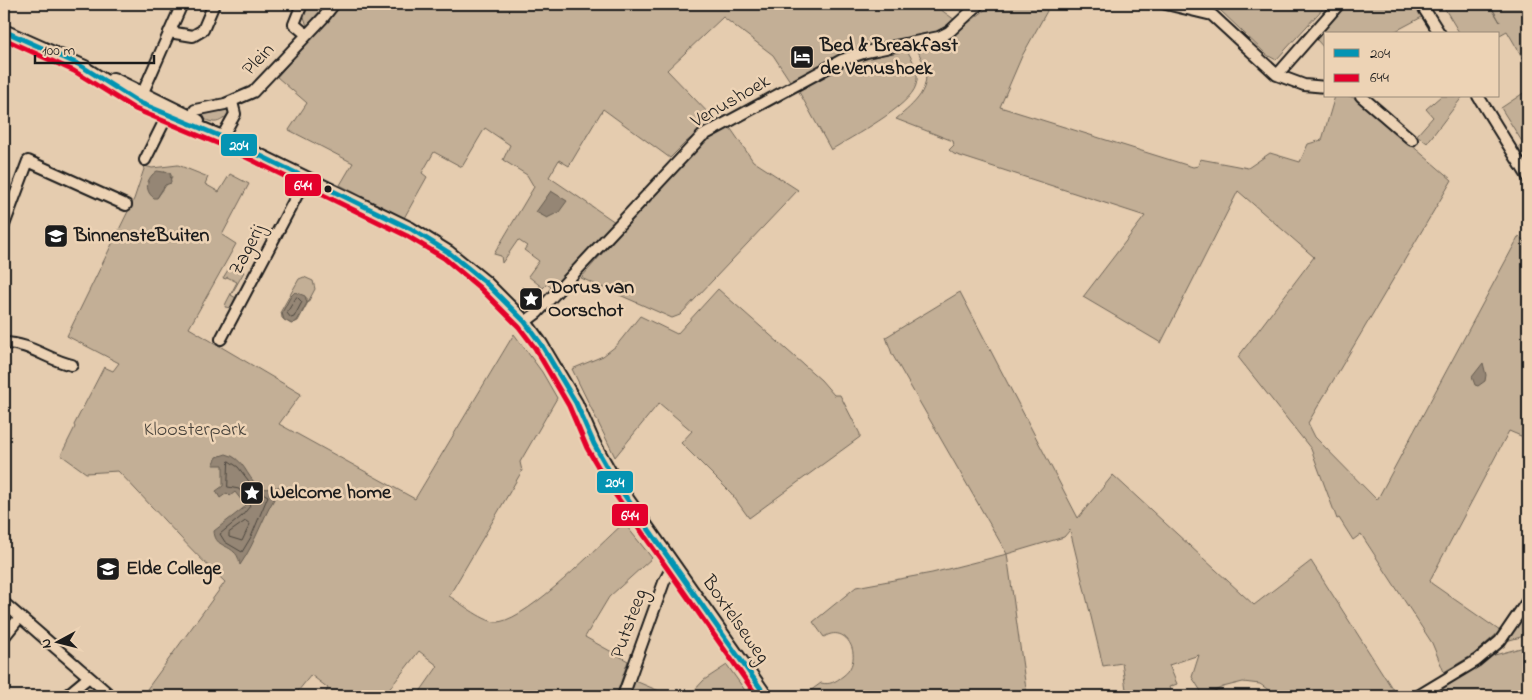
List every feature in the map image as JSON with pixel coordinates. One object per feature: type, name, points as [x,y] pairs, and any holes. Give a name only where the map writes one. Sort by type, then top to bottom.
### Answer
[{"type":"main road","points":[[4,30],[78,64],[140,97],[167,116],[218,135]]},
{"type":"main road","points":[[140,97],[188,111],[218,135]]},
{"type":"main road","name":"Boxtelseweg","points":[[218,135],[411,229],[448,252],[485,282],[525,322],[556,368],[616,483],[766,696]]},
{"type":"street","points":[[140,97],[182,4]]},
{"type":"street","points":[[170,32],[186,36],[198,33],[202,30],[214,4]]},
{"type":"street","points":[[302,4],[294,24],[307,35]]},
{"type":"street","name":"Plein","points":[[167,116],[232,102],[252,92],[334,4]]},
{"type":"street","name":"Venushoek","points":[[525,322],[537,312],[702,136],[842,60],[866,52],[939,37],[949,32],[979,4]]},
{"type":"street","points":[[1166,4],[1212,15],[1278,75],[1304,85],[1324,87]]},
{"type":"street","points":[[1278,75],[1339,4]]},
{"type":"street","points":[[1421,4],[1439,32]]},
{"type":"street","points":[[1362,98],[1412,140]]},
{"type":"street","points":[[1479,98],[1528,177]]},
{"type":"street","points":[[218,135],[235,114],[232,102]]},
{"type":"street","points":[[145,160],[167,116]]},
{"type":"street","points":[[4,225],[8,197],[28,161],[126,205]]},
{"type":"street","name":"Zagerij","points":[[221,339],[306,178]]},
{"type":"street","points":[[4,343],[28,347],[60,363],[72,365]]},
{"type":"street","name":"Putsteeg","points":[[622,696],[664,582],[673,565]]},
{"type":"street","points":[[1418,696],[1476,661],[1500,641],[1528,600]]},
{"type":"street","points":[[4,603],[111,696]]},
{"type":"street","points":[[4,637],[20,617]]},
{"type":"street","points":[[66,696],[88,677]]},
{"type":"green space","points":[[309,4],[326,4],[307,26],[304,17]]},
{"type":"green space","points":[[340,4],[933,4],[955,20],[936,32],[852,50],[790,81],[773,55],[723,17],[667,70],[715,120],[686,142],[670,158],[603,109],[569,166],[559,160],[549,177],[615,222],[554,290],[547,284],[543,288],[528,276],[539,261],[524,250],[527,246],[518,240],[502,263],[501,256],[494,254],[534,187],[527,175],[503,160],[510,145],[485,128],[462,167],[434,152],[422,173],[427,177],[404,218],[340,185],[353,163],[289,130],[307,103],[277,77]]},
{"type":"green space","points":[[993,4],[1044,4],[1047,11],[1022,56],[1000,107],[1193,167],[1198,166],[1200,159],[1248,168],[1270,153],[1300,162],[1308,144],[1322,140],[1334,98],[1354,98],[1359,100],[1452,180],[1308,423],[1315,437],[1377,500],[1519,236],[1528,245],[1528,439],[1509,431],[1430,580],[1431,583],[1500,631],[1474,654],[1444,672],[1432,643],[1361,534],[1353,540],[1339,518],[1337,519],[1311,449],[1238,357],[1314,257],[1238,191],[1161,343],[1083,297],[1145,216],[954,154],[949,150],[954,145],[953,141],[896,119],[916,101],[924,88],[925,72],[917,47],[947,39]]},
{"type":"green space","points":[[1225,4],[1327,4],[1276,60],[1267,55],[1220,10]]},
{"type":"green space","points":[[1347,4],[1414,4],[1422,17],[1394,32],[1324,32],[1324,48],[1316,39]]},
{"type":"green space","points":[[1442,4],[1489,4],[1500,22],[1490,4],[1528,4],[1528,67],[1507,31],[1500,35],[1500,32],[1459,32]]},
{"type":"green space","points":[[906,49],[917,75],[916,85],[911,94],[892,112],[831,150],[798,90],[846,64]]},
{"type":"green space","points":[[1528,90],[1528,140],[1523,143],[1501,108]]},
{"type":"green space","points":[[1439,98],[1461,98],[1427,143],[1417,135],[1433,117],[1426,109]]},
{"type":"green space","points":[[230,106],[234,108],[228,115],[214,122],[191,113]]},
{"type":"green space","points":[[727,127],[731,129],[753,161],[798,190],[680,315],[672,318],[581,278],[671,174],[709,136]]},
{"type":"green space","points":[[1528,141],[1528,164],[1518,148]]},
{"type":"green space","name":"Kloosterpark","points":[[178,165],[208,177],[205,184],[219,192],[230,174],[249,184],[222,235],[236,244],[189,328],[301,394],[279,424],[415,499],[514,334],[542,372],[557,398],[520,462],[522,471],[449,596],[487,620],[499,622],[513,617],[529,607],[564,579],[624,523],[652,558],[609,597],[585,637],[628,661],[616,696],[417,696],[438,666],[419,651],[384,696],[324,696],[328,688],[311,675],[294,696],[142,696],[225,582],[118,471],[86,473],[61,455],[104,367],[113,371],[119,363],[67,336],[134,199],[145,166],[152,168]],"holes":[[[165,171],[170,173],[172,177],[157,198]]]},
{"type":"green space","points":[[231,265],[244,272],[231,295],[236,298],[231,308],[225,307],[237,282],[227,277],[226,279],[223,278]]},
{"type":"green space","points":[[304,277],[313,281],[315,289],[298,321],[291,324],[284,320],[307,303],[307,298],[291,296],[282,312],[284,319],[282,318],[281,311],[299,279]]},
{"type":"green space","points":[[718,289],[821,380],[834,395],[840,395],[860,434],[860,437],[749,518],[731,493],[681,443],[692,431],[659,403],[615,457],[572,369],[603,356],[616,346],[640,316],[677,334]]},
{"type":"green space","points":[[960,292],[1078,518],[1113,475],[1254,605],[1311,561],[1397,696],[1277,696],[1260,684],[1243,682],[1223,687],[1204,696],[1192,677],[1199,655],[1169,665],[1177,684],[1169,687],[1172,696],[1127,696],[1122,663],[1103,666],[1070,530],[1064,537],[1007,554],[892,354],[886,337]]},
{"type":"green space","points":[[1007,554],[1027,696],[1002,696],[1002,694],[990,696],[803,696],[821,683],[830,683],[843,676],[853,661],[851,645],[846,639],[840,635],[833,634],[824,637],[813,622],[856,587],[932,573]]},
{"type":"green space","points":[[1528,610],[1528,635],[1506,641]]},
{"type":"green space","points":[[1528,646],[1528,696],[1426,696],[1491,656]]},
{"type":"green space","points":[[727,665],[749,696],[689,696],[704,680]]},
{"type":"green space","points":[[633,680],[671,696],[628,696]]},
{"type":"water","points":[[157,171],[170,173],[171,183],[165,185],[157,198],[154,198],[147,188],[149,180]]},
{"type":"water","points":[[551,191],[567,201],[559,212],[547,218],[536,212]]},
{"type":"water","points":[[295,292],[305,296],[307,303],[297,321],[292,324],[284,320],[282,313]]},
{"type":"water","points":[[1483,363],[1486,375],[1485,381],[1478,386],[1475,385],[1472,377]]},
{"type":"water","points":[[226,454],[237,459],[254,482],[261,488],[282,487],[270,506],[240,565],[236,554],[216,539],[214,531],[246,506],[235,492],[230,496],[227,493],[220,498],[216,491],[223,486],[223,465],[213,465],[217,457]]},
{"type":"transit line","name":"204","points":[[4,31],[78,64],[138,102],[222,137],[411,229],[448,252],[485,282],[525,322],[541,344],[576,403],[594,444],[616,483],[766,696]]},
{"type":"transit line","name":"644","points":[[4,39],[74,71],[135,109],[219,144],[407,236],[444,258],[480,288],[519,327],[535,348],[569,406],[587,448],[610,487],[757,696]]},
{"type":"place","name":"Bed & Breakfast de Venushoek","points":[[802,57]]},
{"type":"place","name":"BinnensteBuiten","points":[[56,236]]},
{"type":"place","name":"Dorus van Oorschot","points":[[531,299]]},
{"type":"place","name":"Welcome home","points":[[252,493]]},
{"type":"place","name":"Elde College","points":[[108,569]]}]
